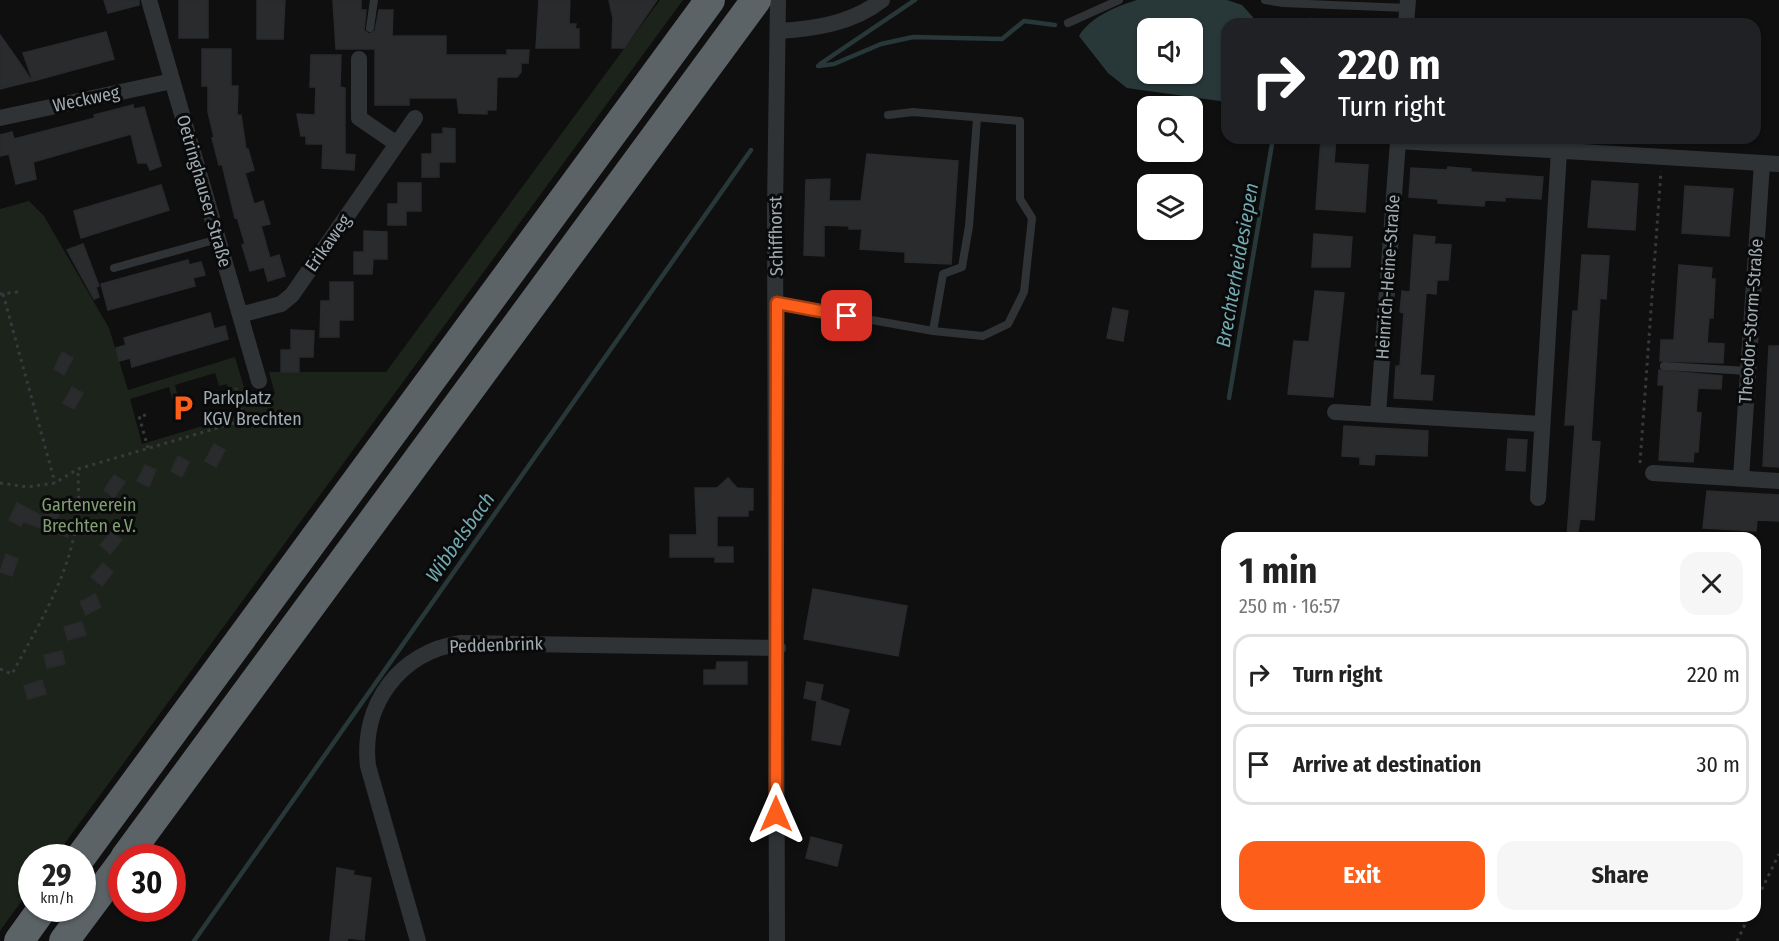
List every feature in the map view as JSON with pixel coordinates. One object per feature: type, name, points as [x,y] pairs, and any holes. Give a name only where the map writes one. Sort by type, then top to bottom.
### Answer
[{"type":"highway","points":[[90,844],[710,0]]},
{"type":"highway","points":[[135,844],[756,0]]},
{"type":"highway","points":[[64,941],[108,882]]},
{"type":"highway","points":[[19,941],[33,922]]},
{"type":"street","name":"Oetringhauser Straße","points":[[149,0],[259,381]]},
{"type":"street","name":"Schiffhorst","points":[[777,941],[778,0]]},
{"type":"street","points":[[778,31],[800,30],[858,15],[882,0]]},
{"type":"street","points":[[359,59],[359,118],[397,144]]},
{"type":"street","name":"Weckweg","points":[[0,118],[172,81]]},
{"type":"street","name":"Erikaweg","points":[[240,315],[280,304],[292,295],[415,118]]},
{"type":"street","name":"Heinrich-Heine-Straße","points":[[1378,414],[1398,144]]},
{"type":"street","points":[[1457,144],[1779,164]]},
{"type":"street","points":[[1538,498],[1559,151]]},
{"type":"street","name":"Theodor-Storm-Straße","points":[[1741,478],[1762,163]]},
{"type":"street","points":[[1335,411],[1542,424]]},
{"type":"street","points":[[1653,473],[1779,481]]},
{"type":"street","name":"Peddenbrink","points":[[418,941],[368,766],[366,746],[371,717],[377,702],[396,675],[408,664],[445,645],[460,643],[778,648]]},
{"type":"lane","points":[[370,28],[374,0]]},
{"type":"lane","points":[[1068,23],[1119,0]]},
{"type":"lane","points":[[1265,0],[1407,11]]},
{"type":"lane","points":[[777,303],[933,331],[983,336],[1008,324],[1024,292],[1032,218],[1020,200],[1018,146],[1020,121],[913,112],[888,115]]},
{"type":"lane","points":[[933,331],[943,274],[962,267],[969,226],[976,118]]},
{"type":"lane","points":[[114,268],[218,239]]},
{"type":"lane","points":[[1664,366],[1748,371]]},
{"type":"path","points":[[1653,473],[1640,472],[1663,157]]},
{"type":"path","points":[[18,292],[2,294],[55,483]]},
{"type":"path","points":[[0,483],[27,487],[55,483],[78,469],[244,420],[236,388]]},
{"type":"path","points":[[215,394],[224,426]]},
{"type":"path","points":[[146,415],[139,416],[148,448]]},
{"type":"path","points":[[0,669],[12,674],[60,586],[70,556],[78,518],[78,469]]},
{"type":"path","points":[[1761,891],[1779,854]]},
{"type":"path","points":[[1737,941],[1746,922]]},
{"type":"green space","name":"Gartenverein Brechten e.V.","points":[[660,0],[683,0],[64,844],[18,844],[18,906],[0,931],[0,209],[29,201],[44,216],[109,328],[128,390],[235,357],[248,401],[275,394],[269,372],[386,372]],"holes":[[[215,373],[219,386],[227,384],[236,416],[142,444],[130,399],[169,387],[172,398],[178,396],[175,385]]]},
{"type":"shaded area","points":[[1137,0],[1227,0],[1242,5],[1254,18],[1221,18],[1221,101],[1203,99],[1203,96],[1184,96],[1127,88],[1108,73],[1079,36],[1097,18]]},
{"type":"building","points":[[104,0],[139,0],[139,5],[108,13]]},
{"type":"building","points":[[179,0],[208,0],[208,38],[179,38]]},
{"type":"building","points":[[257,0],[285,0],[283,39],[257,39]]},
{"type":"building","points":[[333,0],[361,0],[361,10],[366,10],[364,30],[369,34],[375,31],[379,10],[393,10],[392,36],[446,36],[446,55],[507,55],[507,50],[529,50],[528,63],[521,63],[521,72],[517,77],[497,77],[496,110],[487,110],[487,114],[459,113],[457,98],[409,98],[409,105],[375,105],[375,49],[336,49]]},
{"type":"building","points":[[539,0],[570,0],[569,24],[576,24],[575,29],[579,29],[579,48],[536,48]]},
{"type":"building","points":[[609,0],[657,0],[624,48],[612,48],[613,18]]},
{"type":"building","points":[[106,32],[114,59],[33,81],[23,53]]},
{"type":"building","points":[[0,35],[17,59],[32,81],[0,89]]},
{"type":"building","points":[[202,49],[231,49],[231,86],[238,86],[237,115],[241,115],[246,149],[248,149],[254,170],[245,173],[254,204],[263,201],[270,224],[261,226],[270,258],[279,255],[285,276],[268,281],[264,267],[250,271],[242,245],[245,244],[237,217],[235,218],[222,164],[219,165],[212,138],[214,137],[208,112],[208,86],[202,86]]},
{"type":"building","points":[[311,55],[341,55],[340,87],[345,88],[345,154],[355,155],[354,170],[322,168],[323,144],[306,144],[306,136],[301,136],[297,114],[315,115],[316,87],[310,87]]},
{"type":"building","points":[[133,105],[134,109],[144,107],[161,166],[150,170],[147,163],[138,163],[131,134],[33,162],[36,179],[16,184],[9,154],[0,156],[0,135],[12,132],[14,139],[95,118],[94,115]]},
{"type":"building","points":[[443,128],[455,129],[455,162],[439,162],[439,177],[422,177],[422,154],[432,154],[432,134],[443,134]]},
{"type":"building","points":[[1321,144],[1336,144],[1334,163],[1368,165],[1365,212],[1316,209]]},
{"type":"building","points":[[867,154],[958,161],[951,264],[905,262],[905,252],[860,249],[862,229],[849,229],[849,226],[824,225],[824,256],[804,255],[806,180],[830,179],[829,201],[861,201]]},
{"type":"building","points":[[1448,167],[1471,169],[1471,172],[1543,177],[1541,199],[1505,197],[1505,201],[1485,200],[1484,206],[1438,203],[1438,199],[1409,197],[1411,168],[1447,170]]},
{"type":"building","points":[[1592,181],[1638,184],[1635,230],[1588,227]]},
{"type":"building","points":[[398,183],[421,183],[421,211],[406,211],[406,225],[388,225],[388,204],[398,204]]},
{"type":"building","points":[[161,185],[169,210],[81,238],[74,211]]},
{"type":"building","points":[[1685,186],[1733,189],[1729,236],[1682,233]]},
{"type":"building","points":[[364,231],[387,232],[387,259],[373,259],[372,274],[354,274],[354,252],[364,252]]},
{"type":"building","points":[[1314,234],[1352,237],[1350,267],[1312,267]]},
{"type":"building","points":[[1414,235],[1435,237],[1434,244],[1451,245],[1448,280],[1437,280],[1436,294],[1426,293],[1420,375],[1434,376],[1432,400],[1394,398],[1396,366],[1400,366],[1404,313],[1400,312],[1402,291],[1410,292]]},
{"type":"building","points":[[83,244],[99,286],[96,287],[99,297],[94,299],[67,250]]},
{"type":"building","points":[[1582,255],[1609,256],[1606,299],[1600,298],[1591,441],[1600,442],[1594,520],[1580,519],[1578,532],[1567,532],[1575,425],[1565,425],[1573,311],[1578,311]]},
{"type":"building","points":[[188,260],[189,265],[201,262],[205,275],[193,278],[195,286],[108,310],[101,284]]},
{"type":"building","points":[[1679,265],[1712,268],[1711,279],[1715,279],[1713,318],[1709,318],[1707,343],[1724,344],[1723,363],[1660,361],[1661,340],[1674,340]]},
{"type":"building","points":[[330,282],[353,282],[353,320],[339,320],[339,337],[320,337],[321,301],[330,301]]},
{"type":"building","points":[[1315,291],[1344,293],[1333,397],[1288,394],[1294,341],[1309,342]]},
{"type":"building","points":[[1113,308],[1128,311],[1123,341],[1107,338]]},
{"type":"building","points":[[210,313],[214,329],[225,326],[228,339],[132,367],[130,358],[119,361],[116,348],[126,345],[124,338]]},
{"type":"building","points":[[291,330],[314,331],[313,357],[299,357],[299,372],[281,372],[281,350],[291,350]]},
{"type":"building","points":[[1769,346],[1779,346],[1779,467],[1763,466]]},
{"type":"building","points":[[62,352],[73,358],[64,375],[54,369]]},
{"type":"building","points":[[1659,370],[1722,376],[1721,389],[1698,388],[1696,412],[1701,413],[1698,452],[1694,452],[1693,462],[1659,460],[1664,385],[1658,385]]},
{"type":"building","points":[[72,387],[83,393],[74,409],[63,403]]},
{"type":"building","points":[[1344,426],[1428,431],[1427,456],[1375,454],[1374,465],[1360,464],[1360,457],[1342,456]]},
{"type":"building","points":[[1508,439],[1527,440],[1525,471],[1506,470]]},
{"type":"building","points":[[214,444],[225,450],[216,467],[205,461]]},
{"type":"building","points":[[178,456],[189,462],[182,477],[171,471]]},
{"type":"building","points":[[145,465],[156,470],[149,487],[137,481]]},
{"type":"building","points":[[114,475],[125,482],[114,498],[104,490]]},
{"type":"building","points":[[728,478],[737,488],[753,489],[753,510],[748,510],[748,516],[717,516],[717,547],[733,547],[733,562],[715,562],[715,557],[670,557],[670,535],[697,535],[695,488],[717,488]]},
{"type":"building","points":[[1707,491],[1779,495],[1779,521],[1757,520],[1756,531],[1703,528]]},
{"type":"building","points":[[17,503],[44,517],[46,510],[59,514],[56,523],[70,530],[68,537],[23,522],[21,526],[9,520]]},
{"type":"building","points":[[112,531],[122,540],[110,554],[100,545]]},
{"type":"building","points":[[6,554],[18,559],[12,576],[0,572]]},
{"type":"building","points":[[103,563],[113,572],[102,586],[91,577]]},
{"type":"building","points":[[813,589],[907,606],[898,656],[804,639]]},
{"type":"building","points":[[95,594],[101,607],[86,615],[80,602]]},
{"type":"building","points":[[82,622],[86,635],[68,640],[64,627]]},
{"type":"building","points":[[62,651],[65,664],[47,668],[44,655]]},
{"type":"building","points":[[717,662],[747,662],[747,684],[704,684],[704,670],[716,670]]},
{"type":"building","points":[[42,680],[46,694],[28,699],[24,686]]},
{"type":"building","points":[[807,682],[823,685],[820,700],[849,710],[840,745],[812,740],[817,701],[804,698]]},
{"type":"building","points":[[811,837],[842,845],[837,866],[806,858]]},
{"type":"building","points":[[337,868],[354,871],[353,875],[371,878],[364,940],[348,938],[347,941],[330,941]]},
{"type":"waterway","name":"Wibbelsbach","points":[[820,64],[915,0]]},
{"type":"waterway","points":[[818,66],[834,64],[881,44],[913,37],[1002,39],[1024,21],[1055,25]]},
{"type":"waterway","name":"Brechterheidesiepen","points":[[1229,398],[1272,144]]},
{"type":"waterway","name":"Wibbelsbach","points":[[194,941],[751,150]]},
{"type":"place","name":"Parkplatz KGV Brechten","points":[[183,408]]},
{"type":"route","points":[[776,814],[777,303],[847,316]]}]
